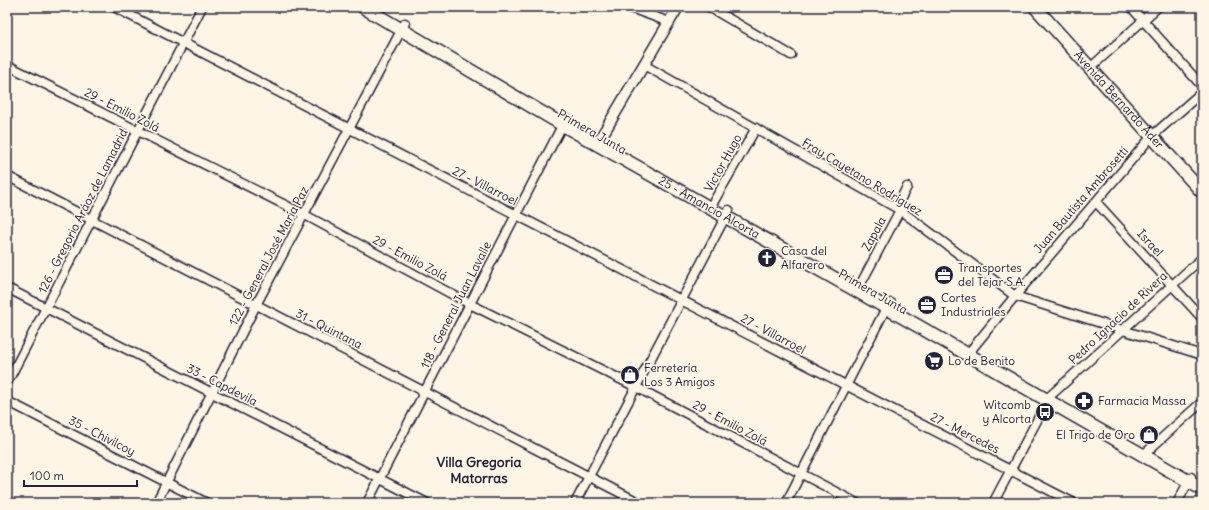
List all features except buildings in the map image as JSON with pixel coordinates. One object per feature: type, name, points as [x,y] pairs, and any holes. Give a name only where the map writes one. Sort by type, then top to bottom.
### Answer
[{"type":"main road","points":[[363,7],[404,26]]},
{"type":"main road","name":"Primera Junta","points":[[379,7],[404,26],[564,121],[1194,480]]},
{"type":"main road","name":"Avenida Bernardo Ader","points":[[1035,7],[1202,192]]},
{"type":"main road","points":[[1194,480],[1202,490]]},
{"type":"street","name":"27 - Villarroel","points":[[114,7],[845,385]]},
{"type":"street","name":"126 - Gregorio Aráoz de Lamadrid","points":[[7,383],[47,309],[202,7]]},
{"type":"street","points":[[628,7],[669,22]]},
{"type":"street","points":[[599,141],[678,7]]},
{"type":"street","points":[[709,7],[791,55]]},
{"type":"street","points":[[1131,7],[1202,86]]},
{"type":"street","points":[[1090,68],[1158,7]]},
{"type":"street","name":"122 - General José María Paz","points":[[156,503],[256,305],[348,129],[404,26]]},
{"type":"street","name":"29 - Emilio Zolá","points":[[7,65],[304,214],[470,304],[636,387],[801,475],[857,503]]},
{"type":"street","name":"Fray Cayetano Rodríguez","points":[[644,65],[900,210],[1015,296],[1202,355]]},
{"type":"street","name":"Juan Bautista Ambrosetti","points":[[969,352],[1152,136],[1202,92]]},
{"type":"street","name":"118 - General Juan Lavalle","points":[[367,503],[564,121]]},
{"type":"street","name":"Victor Hugo","points":[[713,205],[756,128]]},
{"type":"street","name":"31 - Quintana","points":[[7,176],[640,503]]},
{"type":"street","name":"Zapala","points":[[858,288],[900,210],[899,202],[908,187]]},
{"type":"street","name":"Israel","points":[[1096,202],[1202,318]]},
{"type":"street","points":[[575,503],[727,213]]},
{"type":"street","name":"Pedro Ignacio de Rivera","points":[[994,503],[1049,398],[1202,258]]},
{"type":"street","name":"33 - Capdevila","points":[[7,288],[427,503]]},
{"type":"street","points":[[786,503],[845,385],[888,305]]},
{"type":"street","name":"27 - Mercedes","points":[[845,385],[1074,503]]},
{"type":"street","name":"35 - Chivilcoy","points":[[7,401],[207,503]]},
{"type":"street","points":[[1145,453],[1202,402]]},
{"type":"street","points":[[1177,503],[1194,480]]},
{"type":"place","name":"Casa del Alfarero","points":[[767,258]]},
{"type":"place","name":"Transportes del Tejar S.A.","points":[[944,275]]},
{"type":"place","name":"Cortes Industriales","points":[[927,305]]},
{"type":"place","name":"Lo de Benito","points":[[934,361]]},
{"type":"place","name":"Ferretería Los 3 Amigos","points":[[630,375]]},
{"type":"place","name":"Farmacia Massa","points":[[1084,401]]},
{"type":"place","name":"Witcomb y Alcorta","points":[[1045,412]]},
{"type":"place","name":"El Trigo de Oro","points":[[1149,435]]},
{"type":"district","name":"Villa Gregoria Matorras","points":[[479,470]]}]
